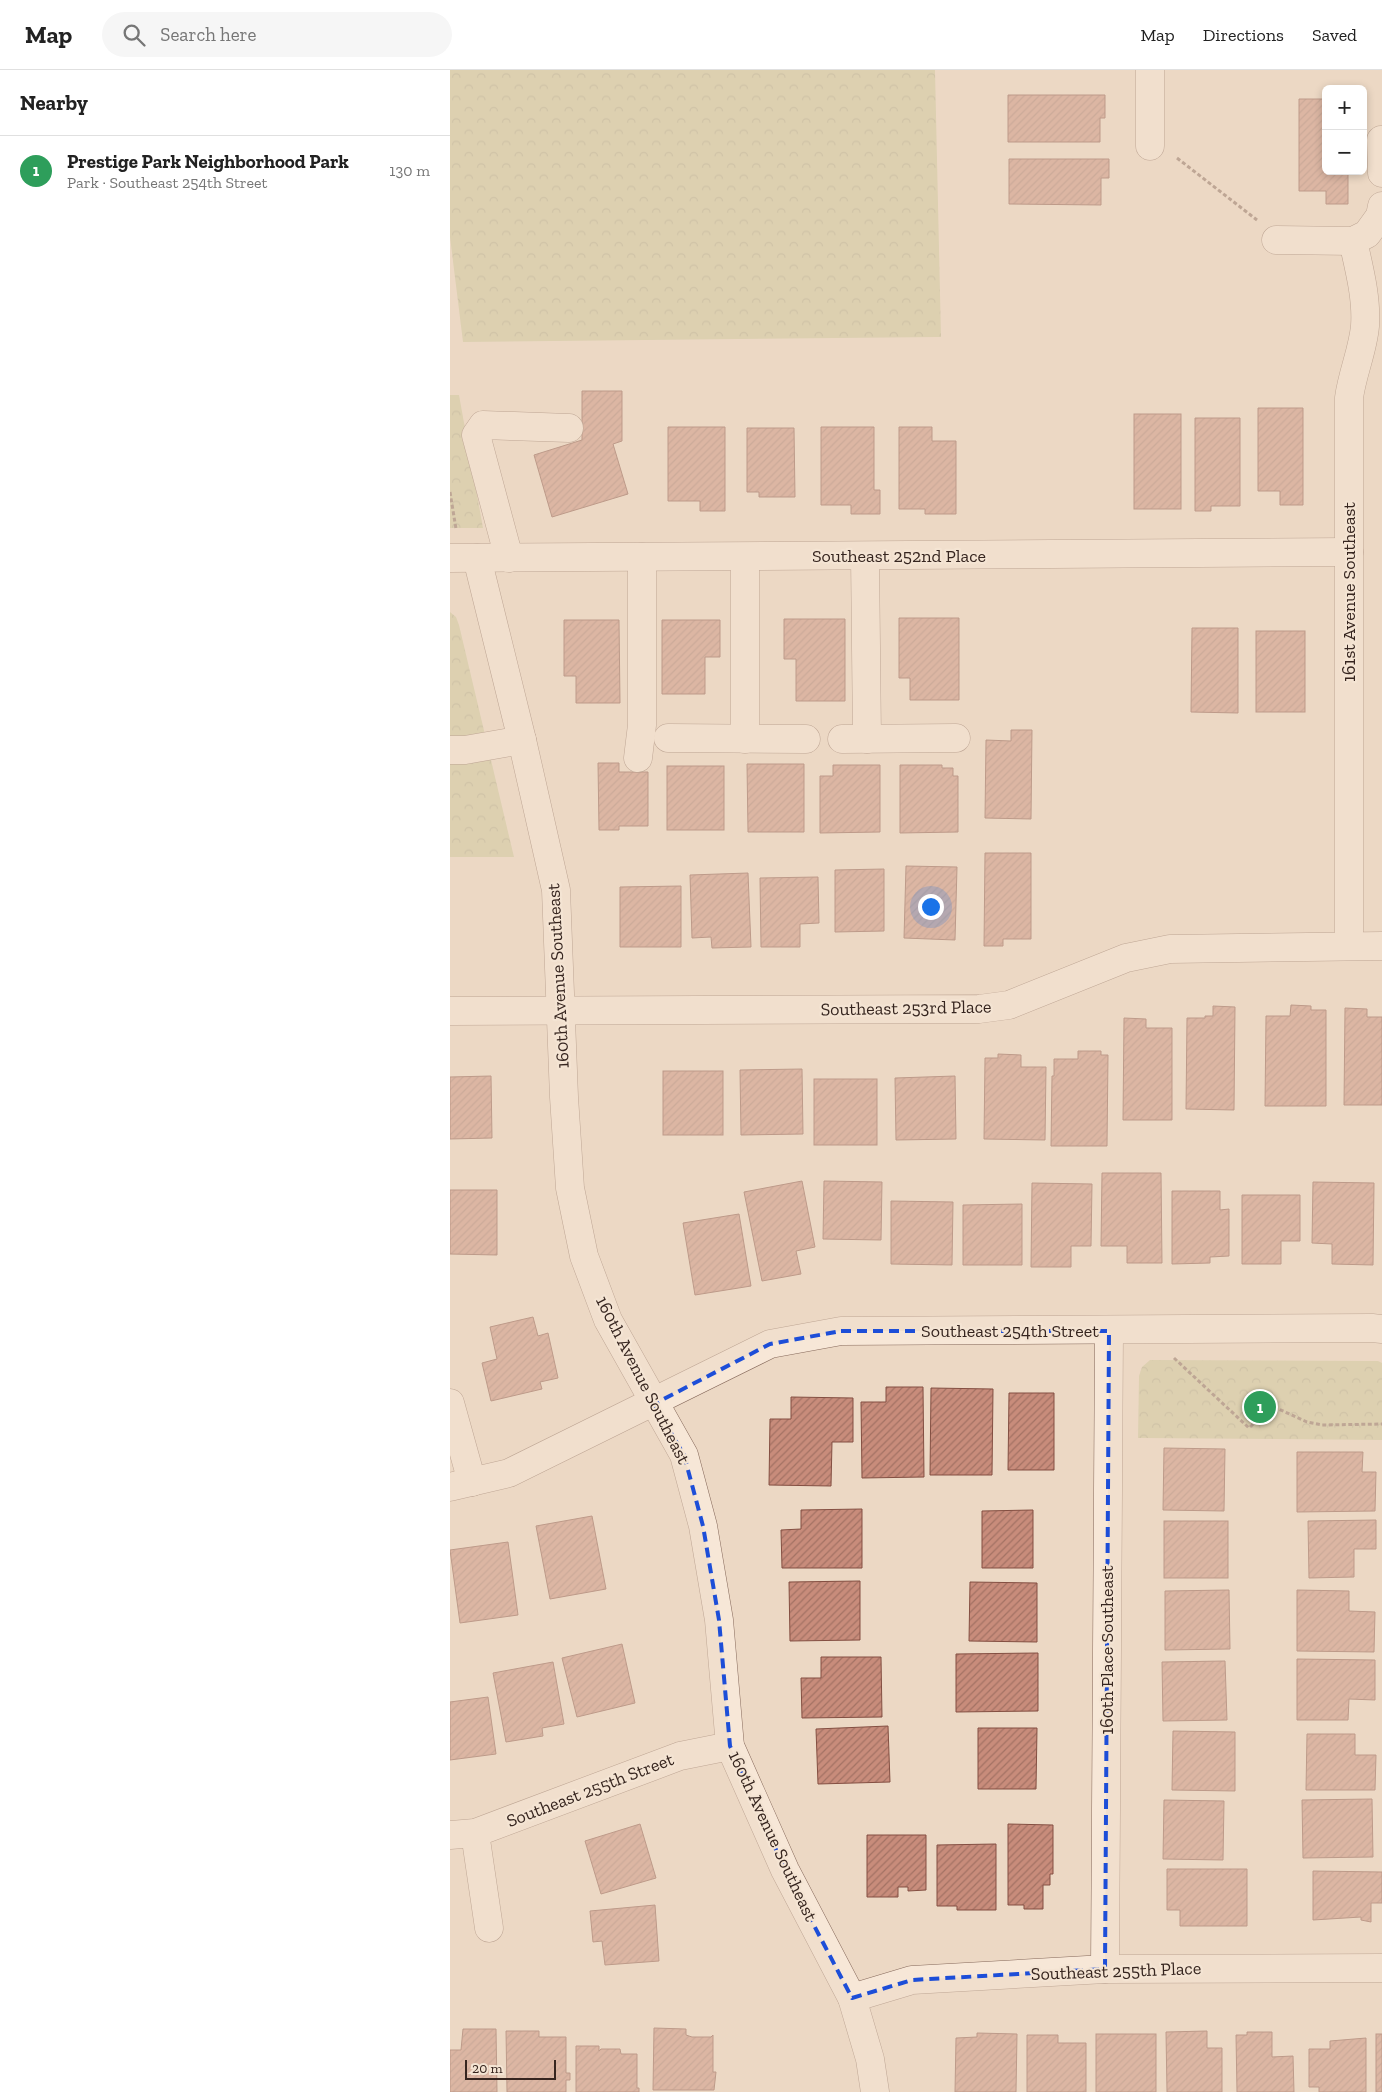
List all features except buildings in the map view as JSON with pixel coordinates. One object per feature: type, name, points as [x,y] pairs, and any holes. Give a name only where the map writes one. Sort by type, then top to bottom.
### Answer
[{"type":"street","points":[[1150,70],[1150,146]]},
{"type":"street","points":[[1381,140],[1382,173]]},
{"type":"street","points":[[1276,240],[1354,240],[1367,234],[1380,216],[1382,206]]},
{"type":"street","name":"161st Avenue Southeast","points":[[1349,945],[1349,398],[1352,376],[1365,327],[1361,280],[1354,240]]},
{"type":"street","points":[[508,558],[476,435],[482,425],[568,428]]},
{"type":"street","name":"Southeast 252nd Place","points":[[462,558],[1349,552]]},
{"type":"street","points":[[866,556],[854,739],[956,738]]},
{"type":"street","points":[[638,758],[642,725],[642,557]]},
{"type":"street","points":[[745,557],[746,739]]},
{"type":"street","name":"160th Avenue Southeast","points":[[462,558],[522,740],[556,890],[564,1097],[570,1188],[584,1256],[608,1320],[684,1455],[704,1526],[719,1620],[730,1746],[785,1870],[852,1998],[870,2059],[875,2092]]},
{"type":"street","points":[[668,738],[806,739]]},
{"type":"street","points":[[450,750],[465,750],[522,740]]},
{"type":"street","name":"Southeast 253rd Place","points":[[450,1011],[979,1008],[1009,1006],[1126,958],[1170,949],[1382,946]]},
{"type":"street","name":"Southeast 254th Street","points":[[461,1485],[508,1473],[654,1404],[770,1344],[815,1335],[841,1331],[1382,1329]]},
{"type":"street","name":"160th Place Southeast","points":[[1106,1970],[1109,1331]]},
{"type":"street","points":[[450,1403],[461,1485]]},
{"type":"street","name":"Southeast 255th Street","points":[[462,1834],[680,1756],[730,1746]]},
{"type":"street","points":[[462,1834],[489,1928]]},
{"type":"street","name":"Southeast 255th Place","points":[[852,1998],[912,1980],[1106,1970],[1382,1968]]},
{"type":"path","points":[[1150,146],[1168,151],[1274,233],[1276,240]]},
{"type":"path","points":[[450,492],[462,558]]},
{"type":"path","points":[[1171,1355],[1249,1428],[1272,1406],[1307,1422],[1322,1425],[1382,1424]]},
{"type":"highlighted area","points":[[841,1331],[1109,1331],[1105,1969],[912,1980],[852,1998],[785,1870],[730,1746],[719,1620],[703,1526],[684,1455],[654,1404],[770,1344]]},
{"type":"green space","points":[[450,70],[935,70],[941,337],[463,342],[450,237]]},
{"type":"green space","points":[[450,395],[459,395],[483,528],[450,528]]},
{"type":"green space","points":[[450,612],[456,617],[459,625],[514,857],[450,857]]},
{"type":"green space","points":[[1150,1360],[1378,1361],[1382,1363],[1382,1440],[1138,1438],[1139,1376],[1142,1367]]},
{"type":"place","name":"Prestige Park Neighborhood Park","points":[[1260,1407]]}]
